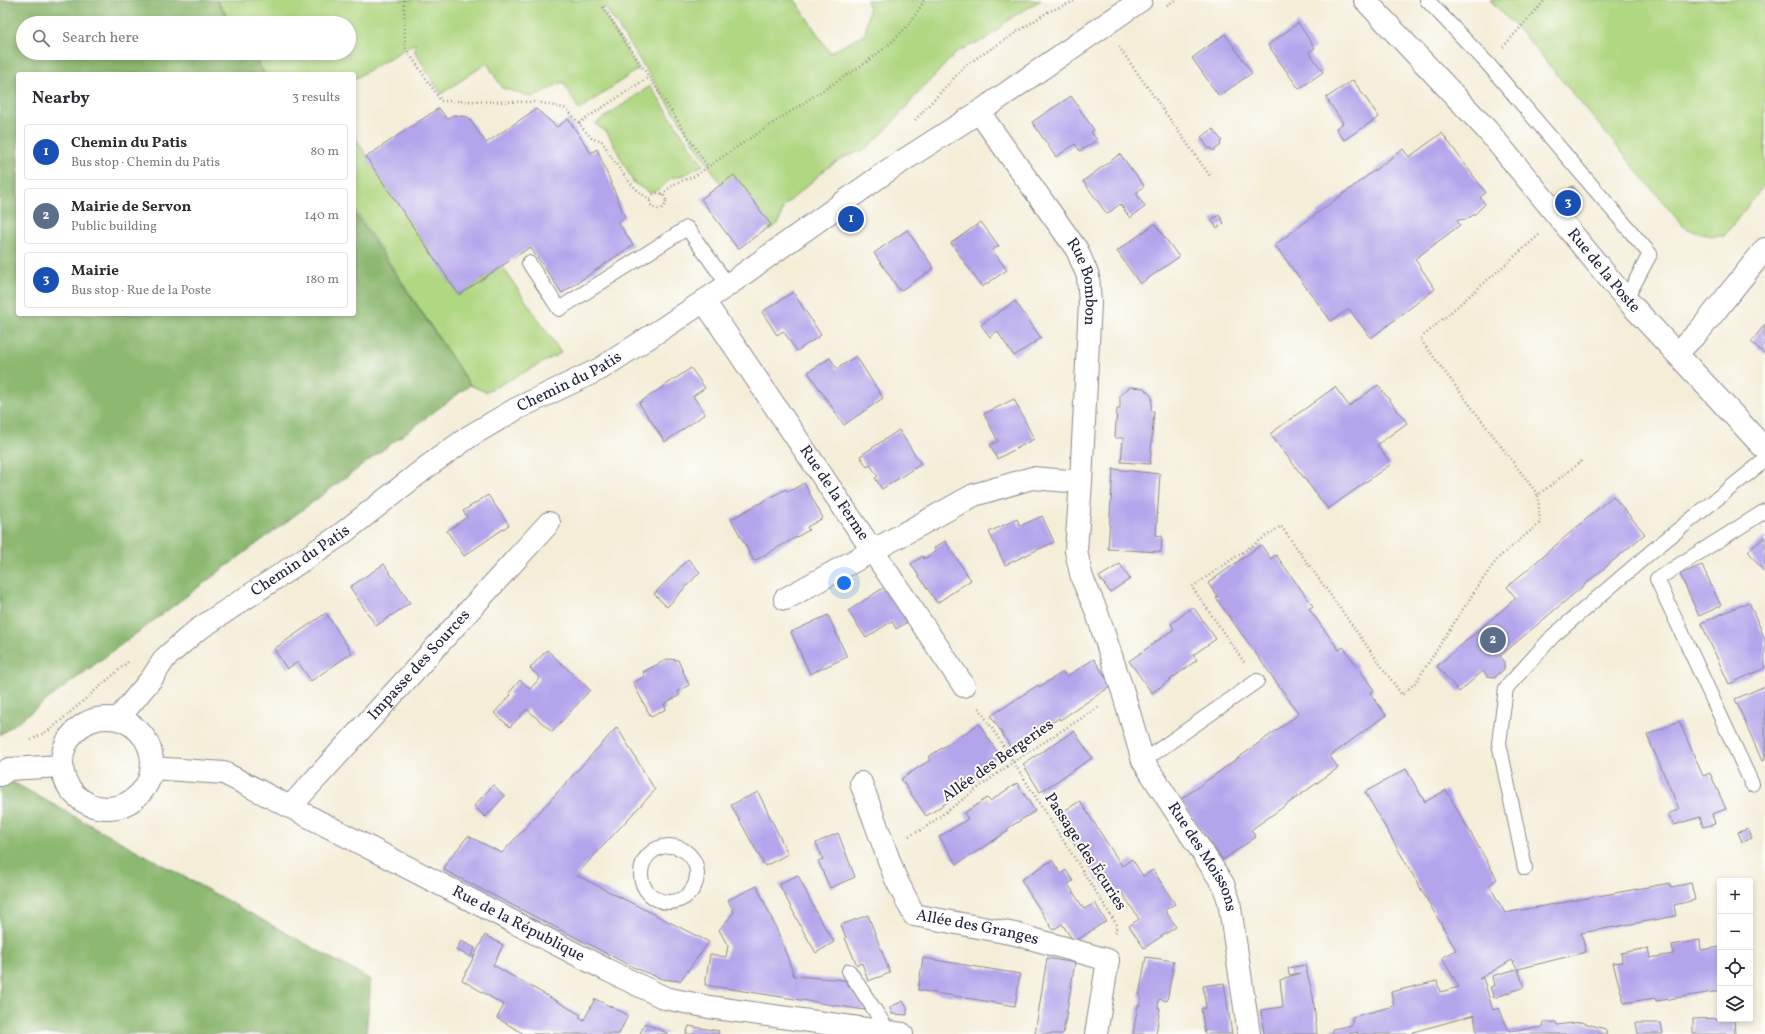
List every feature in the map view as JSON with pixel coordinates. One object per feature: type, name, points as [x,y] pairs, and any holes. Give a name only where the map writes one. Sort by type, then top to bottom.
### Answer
[{"type":"street","name":"Chemin du Patis","points":[[118,718],[152,678],[165,658],[196,631],[339,536],[428,466],[470,436],[516,409],[600,369],[728,285],[890,169],[979,112],[1141,0]]},
{"type":"street","name":"Rue de la Poste","points":[[1365,0],[1487,130],[1626,299],[1765,449]]},
{"type":"street","name":"Rue Bombon","points":[[979,112],[1077,250],[1088,276],[1090,302],[1076,551],[1082,578],[1096,610],[1123,692]]},
{"type":"street","points":[[1677,353],[1700,330],[1765,249]]},
{"type":"street","name":"Rue de la Ferme","points":[[704,301],[964,686]]},
{"type":"street","points":[[785,600],[974,494],[1032,478],[1081,482]]},
{"type":"street","name":"Impasse des Sources","points":[[290,807],[550,523]]},
{"type":"street","name":"Rue des Moissons","points":[[1123,692],[1143,760],[1223,884],[1229,901],[1249,1034]]},
{"type":"street","points":[[104,717],[118,718],[130,724],[140,732],[150,749],[152,768],[148,782],[139,795],[127,803],[113,808],[98,807],[85,802],[73,793],[65,781],[62,766],[63,752],[68,739],[77,728],[90,720],[104,717]]},
{"type":"street","points":[[0,775],[9,768],[62,766]]},
{"type":"street","name":"Rue de la République","points":[[152,768],[224,773],[605,969],[665,998],[709,1007],[895,1033]]},
{"type":"street","name":"Allée des Granges","points":[[861,783],[895,877],[914,915],[1014,934],[1108,960]]},
{"type":"street","points":[[1096,1034],[1108,960]]},
{"type":"lane","points":[[1427,0],[1488,64],[1650,254],[1626,299]]},
{"type":"lane","points":[[529,263],[559,308],[687,228],[728,285]]},
{"type":"lane","points":[[1525,868],[1499,743],[1506,688],[1553,636],[1652,551],[1765,460]]},
{"type":"lane","points":[[1752,784],[1657,579],[1765,511]]},
{"type":"lane","points":[[1143,760],[1257,681]]},
{"type":"lane","points":[[849,971],[895,1033]]},
{"type":"path","points":[[404,0],[405,47],[441,101],[538,102],[567,109],[592,139],[601,140],[638,193],[651,200],[655,208],[663,207],[666,200],[662,194]]},
{"type":"path","points":[[651,200],[655,194],[662,194],[676,183],[695,176],[877,54],[905,30],[924,0]]},
{"type":"path","points":[[1488,64],[1545,0]]},
{"type":"path","points":[[603,7],[708,166]]},
{"type":"path","points":[[1116,42],[1210,176]]},
{"type":"path","points":[[579,123],[649,77]]},
{"type":"path","points":[[1257,681],[1192,586],[1281,526],[1402,695],[1416,682],[1476,589],[1498,558],[1540,524],[1538,495],[1420,339],[1559,218]]},
{"type":"path","points":[[1538,495],[1583,460]]},
{"type":"path","name":"Passage des Écuries","points":[[964,686],[1118,925],[1108,960]]},
{"type":"path","name":"Allée des Bergeries","points":[[884,848],[923,830],[1013,762],[1123,692]]},
{"type":"green space","points":[[0,0],[216,0],[226,16],[16,16],[16,60],[255,60],[263,72],[16,72],[16,316],[356,316],[356,215],[470,385],[0,735]]},
{"type":"green space","points":[[217,0],[795,0],[830,53],[865,34],[869,10],[867,0],[1041,0],[1011,18],[986,39],[958,51],[883,133],[865,149],[845,157],[827,168],[783,207],[779,223],[770,230],[734,180],[723,187],[605,7],[601,10],[638,69],[579,110],[563,82],[533,97],[502,88],[487,63],[441,94],[415,52],[415,43],[356,78],[356,72],[264,72],[256,60],[356,60],[356,16],[227,16]]},
{"type":"green space","points":[[1490,0],[1765,0],[1765,184],[1724,236],[1703,234],[1683,226],[1530,42]]},
{"type":"green space","points":[[650,86],[703,165],[686,174],[670,179],[660,189],[650,193],[634,183],[607,132],[595,124]]},
{"type":"green space","points":[[356,139],[459,295],[502,266],[561,353],[486,392],[470,385],[356,212]]},
{"type":"green space","points":[[0,775],[371,980],[366,1034],[0,1034]]},
{"type":"building","points":[[1298,23],[1315,48],[1309,52],[1323,72],[1299,89],[1268,45]]},
{"type":"building","points":[[1225,34],[1252,73],[1219,96],[1192,58]]},
{"type":"building","points":[[1353,80],[1379,117],[1344,140],[1336,128],[1343,123],[1326,98]]},
{"type":"building","points":[[1071,96],[1094,130],[1091,132],[1097,140],[1080,151],[1075,144],[1056,157],[1032,122]]},
{"type":"building","points":[[439,108],[447,119],[453,115],[468,117],[486,143],[536,109],[557,127],[568,119],[591,153],[597,149],[625,217],[618,222],[633,245],[562,293],[530,247],[459,295],[366,157]]},
{"type":"building","points":[[1213,129],[1222,141],[1220,142],[1221,145],[1213,151],[1211,148],[1209,149],[1201,137]]},
{"type":"building","points":[[1442,133],[1486,193],[1480,197],[1485,204],[1475,214],[1467,219],[1457,220],[1460,225],[1415,259],[1435,289],[1371,338],[1349,309],[1331,321],[1275,245],[1403,149],[1409,157]]},
{"type":"building","points":[[1120,154],[1144,186],[1136,193],[1145,207],[1130,218],[1120,204],[1107,214],[1083,181]]},
{"type":"building","points":[[734,175],[771,225],[738,249],[701,199]]},
{"type":"building","points":[[1572,186],[1581,197],[1575,202],[1566,190]]},
{"type":"building","points":[[1219,215],[1224,223],[1217,228],[1211,220]]},
{"type":"building","points":[[981,222],[999,246],[992,250],[1007,270],[982,287],[951,243]]},
{"type":"building","points":[[1155,224],[1179,257],[1140,284],[1117,251]]},
{"type":"building","points":[[907,230],[934,268],[900,291],[874,253]]},
{"type":"building","points":[[793,292],[821,335],[797,351],[783,331],[777,335],[762,312]]},
{"type":"building","points":[[1015,301],[1041,338],[1014,356],[997,331],[990,337],[981,325]]},
{"type":"building","points":[[1765,324],[1765,354],[1751,342]]},
{"type":"building","points":[[856,356],[883,398],[844,425],[808,372],[830,358],[837,369]]},
{"type":"building","points":[[691,368],[705,388],[693,396],[705,414],[665,442],[639,403]]},
{"type":"building","points":[[1378,385],[1407,423],[1377,445],[1391,464],[1328,509],[1270,434],[1335,387],[1349,406]]},
{"type":"building","points":[[1130,387],[1144,388],[1152,397],[1151,411],[1154,411],[1150,464],[1121,462],[1123,438],[1115,438],[1117,409],[1120,409],[1120,395]]},
{"type":"building","points":[[1014,399],[1034,439],[997,459],[990,445],[998,441],[984,414]]},
{"type":"building","points":[[899,430],[921,464],[882,489],[875,478],[878,476],[870,465],[867,467],[860,456]]},
{"type":"building","points":[[1113,469],[1160,474],[1156,535],[1162,536],[1161,552],[1108,549]]},
{"type":"building","points":[[804,483],[823,518],[807,527],[809,530],[754,561],[731,519],[786,489],[788,492]]},
{"type":"building","points":[[488,495],[509,525],[464,556],[447,531],[467,517],[463,511]]},
{"type":"building","points":[[1613,496],[1645,534],[1500,656],[1504,661],[1504,669],[1495,677],[1487,676],[1483,671],[1459,692],[1437,666],[1516,598],[1507,587]]},
{"type":"building","points":[[1042,516],[1054,542],[1005,565],[989,532],[1017,519],[1020,526]]},
{"type":"building","points":[[1765,537],[1765,569],[1763,571],[1748,551]]},
{"type":"building","points":[[945,541],[971,580],[937,603],[911,564],[923,556],[924,559],[936,551],[934,548]]},
{"type":"building","points":[[1261,545],[1271,559],[1276,555],[1313,606],[1309,609],[1339,650],[1343,647],[1374,690],[1370,693],[1386,715],[1330,756],[1338,768],[1251,830],[1256,837],[1223,860],[1180,800],[1299,714],[1216,598],[1218,597],[1208,583]]},
{"type":"building","points":[[688,559],[700,572],[667,607],[654,594]]},
{"type":"building","points":[[384,564],[410,603],[376,626],[350,587]]},
{"type":"building","points":[[1120,564],[1130,579],[1110,592],[1099,577]]},
{"type":"building","points":[[1702,565],[1721,606],[1699,616],[1680,574]]},
{"type":"building","points":[[886,586],[909,621],[896,629],[892,621],[866,638],[848,611]]},
{"type":"building","points":[[1749,602],[1765,639],[1765,668],[1729,684],[1701,623]]},
{"type":"building","points":[[1193,607],[1216,639],[1193,655],[1197,660],[1152,693],[1129,661],[1174,629],[1171,624]]},
{"type":"building","points":[[326,613],[352,653],[311,681],[298,662],[287,669],[274,649]]},
{"type":"building","points":[[828,615],[847,657],[810,674],[791,632]]},
{"type":"building","points":[[547,650],[590,690],[552,732],[527,709],[510,727],[494,713],[511,695],[509,693],[520,680],[530,689],[540,678],[530,668]]},
{"type":"building","points":[[668,659],[678,660],[689,685],[678,691],[680,695],[664,704],[666,709],[651,717],[633,683],[645,676],[643,672]]},
{"type":"building","points":[[1094,659],[1111,686],[1060,720],[1059,718],[1012,749],[991,716],[1038,685],[1039,687],[1063,672],[1066,677]]},
{"type":"building","points":[[1765,686],[1765,760],[1762,761],[1735,699]]},
{"type":"building","points":[[1679,721],[1703,776],[1710,773],[1726,809],[1712,814],[1715,824],[1703,827],[1700,817],[1674,825],[1668,814],[1679,809],[1647,735]]},
{"type":"building","points":[[979,724],[1000,756],[977,772],[980,777],[952,795],[954,798],[926,816],[901,779],[930,760],[928,757]]},
{"type":"building","points":[[617,727],[655,790],[576,875],[709,942],[680,981],[662,979],[633,967],[444,870],[446,863],[468,836],[502,853]]},
{"type":"building","points":[[1074,731],[1092,758],[1040,792],[1023,764]]},
{"type":"building","points":[[1406,769],[1425,802],[1446,790],[1497,879],[1489,885],[1505,913],[1670,883],[1671,887],[1691,883],[1695,900],[1674,905],[1676,916],[1581,933],[1586,952],[1518,969],[1524,987],[1494,998],[1490,987],[1494,986],[1492,976],[1517,969],[1512,960],[1479,979],[1483,978],[1493,1010],[1499,1008],[1509,1031],[1544,1027],[1543,1022],[1556,1022],[1557,1025],[1581,1022],[1605,1029],[1607,1034],[1477,1034],[1474,1015],[1413,1032],[1413,1034],[1358,1034],[1357,1032],[1348,1034],[1333,1034],[1332,1029],[1352,1025],[1352,1017],[1394,1006],[1391,992],[1437,981],[1440,992],[1459,987],[1442,958],[1456,950],[1365,792]]},
{"type":"building","points":[[1017,783],[1035,811],[1007,829],[1008,831],[957,864],[939,837],[968,819],[964,813],[987,798],[990,801]]},
{"type":"building","points":[[493,785],[505,796],[485,817],[474,806]]},
{"type":"building","points":[[758,792],[788,854],[765,866],[731,805]]},
{"type":"building","points":[[1080,801],[1122,866],[1132,859],[1143,876],[1153,870],[1175,904],[1165,910],[1176,927],[1144,948],[1129,926],[1139,919],[1121,891],[1111,898],[1100,880],[1098,881],[1056,816]]},
{"type":"building","points":[[1748,829],[1752,838],[1742,842],[1738,832]]},
{"type":"building","points":[[838,833],[855,877],[830,888],[818,861],[823,859],[816,843]]},
{"type":"building","points":[[1052,860],[1061,874],[1066,870],[1073,881],[1068,884],[1084,909],[1095,903],[1106,921],[1074,942],[1062,924],[1053,930],[1021,880]]},
{"type":"building","points":[[798,875],[819,918],[834,942],[816,953],[779,884]]},
{"type":"building","points":[[757,886],[780,937],[794,976],[844,980],[866,1006],[865,1010],[705,985],[710,954],[726,957],[728,946],[719,930],[734,912],[728,900]]},
{"type":"building","points":[[868,915],[890,973],[868,981],[862,963],[857,965],[841,925]]},
{"type":"building","points":[[485,935],[503,945],[493,965],[581,1015],[579,1017],[584,1020],[595,999],[628,1015],[619,1034],[524,1034],[497,1018],[504,1005],[462,980]]},
{"type":"building","points":[[1700,940],[1701,950],[1717,947],[1717,991],[1656,1001],[1655,998],[1624,1003],[1613,963],[1622,962],[1621,953],[1648,948],[1650,958],[1673,954],[1672,945]]},
{"type":"building","points":[[461,941],[475,948],[471,957],[456,950]]},
{"type":"building","points":[[1146,957],[1174,961],[1167,1001],[1159,999],[1158,1008],[1160,1008],[1156,1034],[1133,1034],[1138,1005],[1140,1005],[1141,996],[1139,996]]},
{"type":"building","points":[[923,958],[1020,974],[1015,1006],[918,990]]},
{"type":"building","points":[[1047,958],[1075,963],[1063,1034],[1035,1034]]},
{"type":"building","points":[[1305,965],[1313,996],[1317,1034],[1264,1034],[1261,1010],[1283,1007],[1280,980],[1300,973],[1289,975],[1288,968]]},
{"type":"building","points":[[1224,983],[1232,1034],[1205,1034],[1201,1009],[1206,1008],[1203,986]]},
{"type":"building","points":[[903,1001],[907,1008],[907,1015],[892,1014],[890,1007]]},
{"type":"building","points":[[1717,1018],[1717,1022],[1734,1022],[1735,1034],[1693,1034],[1693,1019]]},
{"type":"building","points":[[645,1023],[669,1034],[640,1034]]},
{"type":"building","points":[[1636,1023],[1661,1023],[1663,1034],[1638,1034]]},
{"type":"building","points":[[689,1026],[719,1031],[718,1034],[686,1034]]},
{"type":"place","name":"Mairie","points":[[1568,203]]},
{"type":"place","name":"Chemin du Patis","points":[[851,219]]},
{"type":"place","name":"Mairie de Servon","points":[[1493,640]]}]
